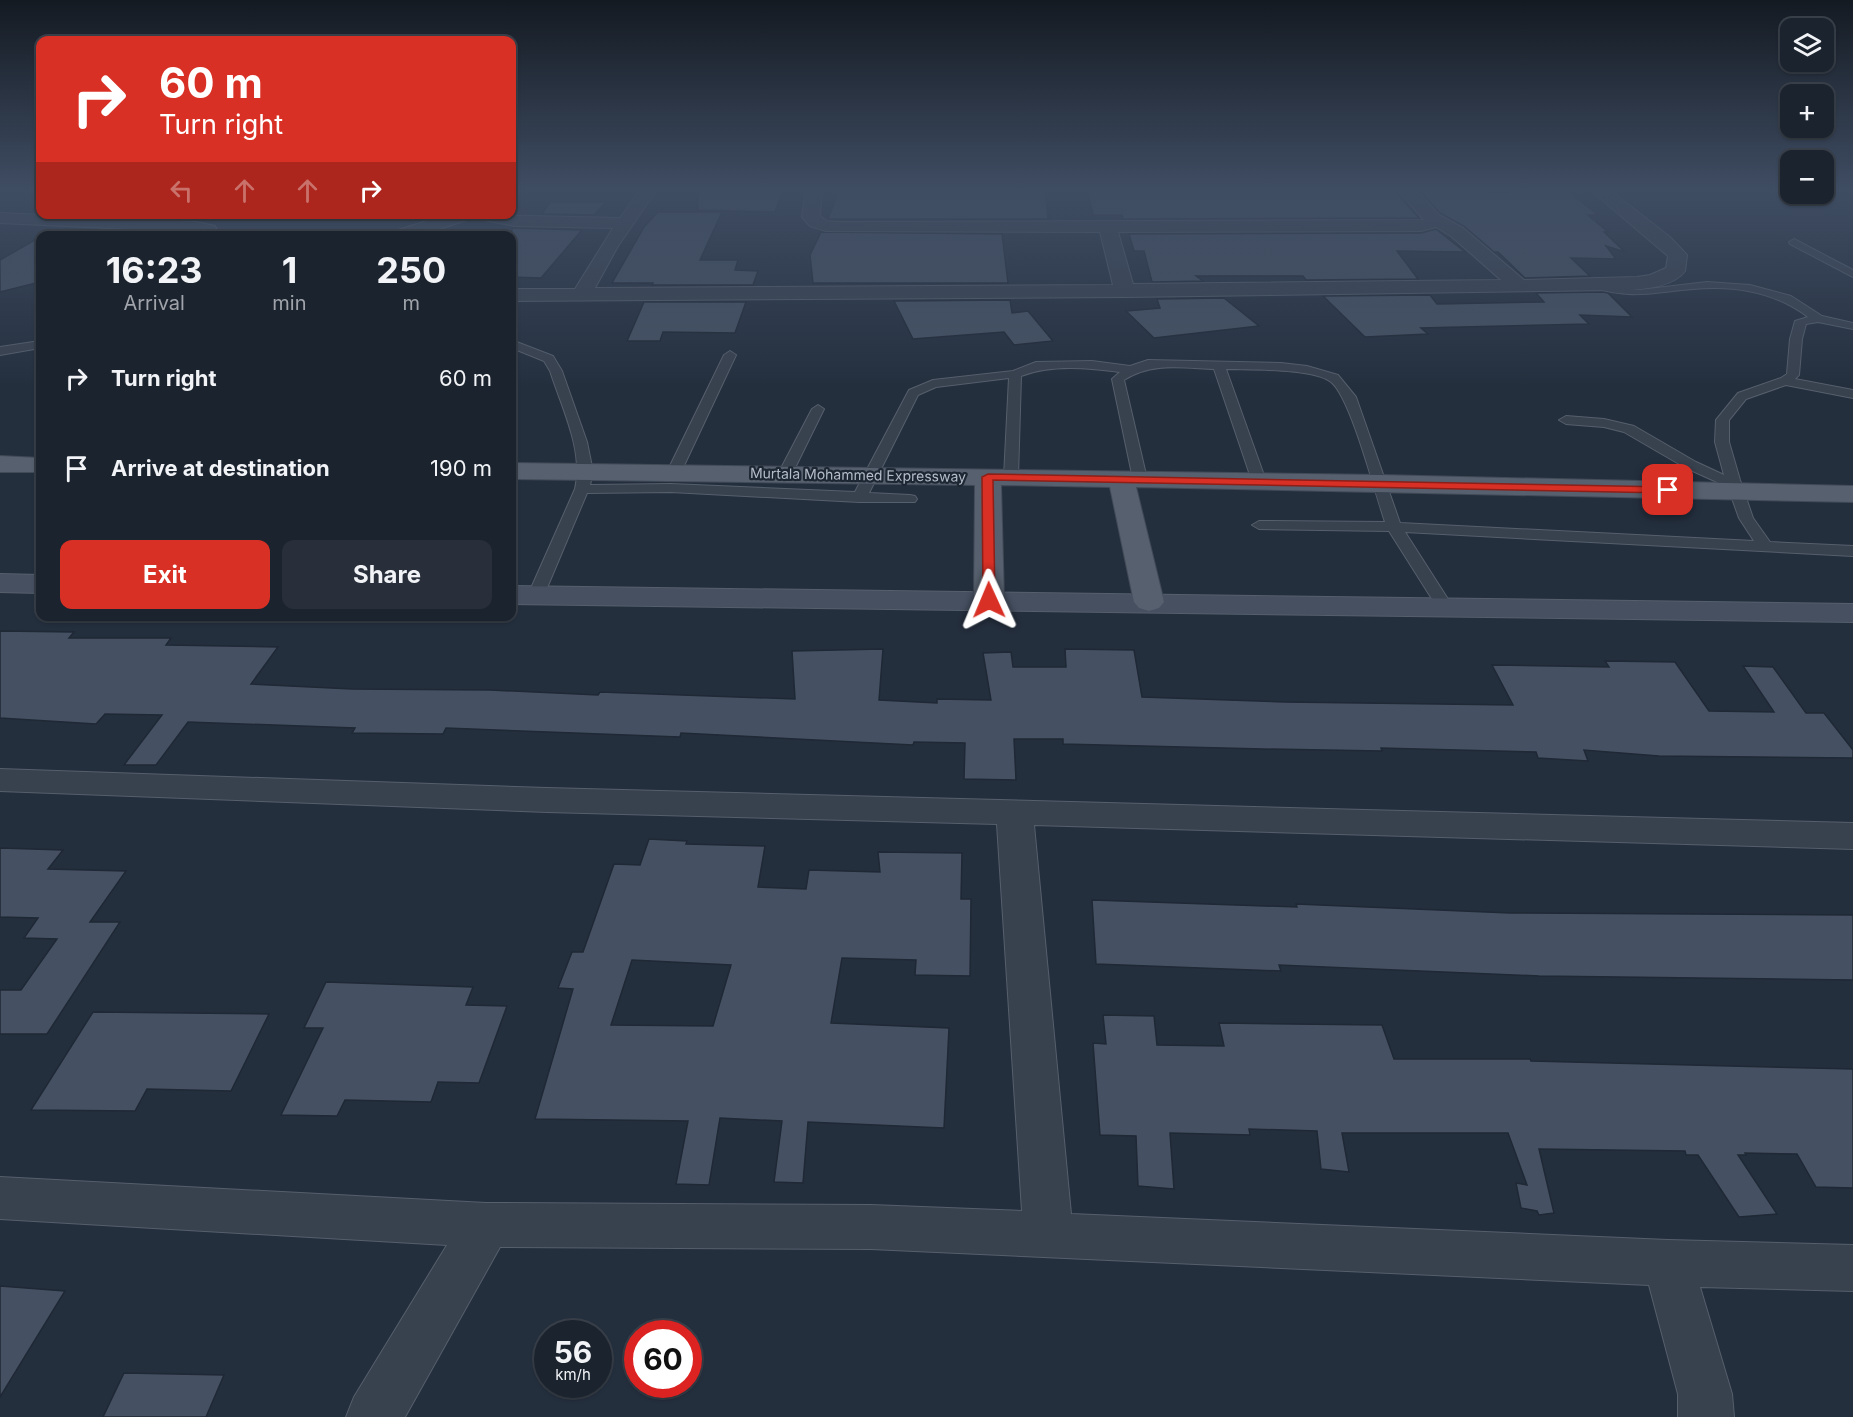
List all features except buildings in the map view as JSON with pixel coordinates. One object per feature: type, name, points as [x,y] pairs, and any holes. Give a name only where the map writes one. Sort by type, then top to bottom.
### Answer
[{"type":"main road","points":[[0,464],[36,465]]},
{"type":"main road","name":"Murtala Mohammed Expressway","points":[[516,472],[584,481],[674,472],[1736,488],[1853,494]]},
{"type":"main road","points":[[989,600],[1000,477]]},
{"type":"main road","points":[[1131,479],[1149,602]]},
{"type":"main road","points":[[0,583],[36,584]]},
{"type":"main road","points":[[524,595],[1149,602],[1853,614]]},
{"type":"street","points":[[581,296],[604,254]]},
{"type":"street","points":[[1115,254],[1125,291]]},
{"type":"street","points":[[1482,254],[1518,285]]},
{"type":"street","points":[[516,295],[1596,285],[1661,280],[1675,271],[1677,254]]},
{"type":"street","points":[[0,780],[547,800],[1853,836]]},
{"type":"street","points":[[1015,814],[1048,1235]]},
{"type":"street","points":[[0,1198],[486,1225],[871,1227],[1668,1263],[1853,1268]]},
{"type":"street","points":[[374,1417],[486,1225]]},
{"type":"street","points":[[1668,1263],[1705,1394],[1706,1417]]},
{"type":"lane","points":[[1816,254],[1853,274]]},
{"type":"lane","points":[[1596,285],[1613,291],[1649,294],[1701,285],[1768,292],[1789,299],[1818,319]]},
{"type":"lane","points":[[1764,545],[1746,518],[1736,488],[1722,442],[1723,420],[1742,396],[1785,381],[1793,375],[1796,339],[1801,321],[1818,319],[1853,326]]},
{"type":"lane","points":[[0,351],[36,346]]},
{"type":"lane","points":[[516,346],[549,358],[556,370],[580,442],[584,481],[524,595]]},
{"type":"lane","points":[[674,472],[730,355]]},
{"type":"lane","points":[[858,498],[913,393],[933,384],[1015,374],[1036,366],[1064,364],[1131,370]]},
{"type":"lane","points":[[1131,479],[1118,379],[1131,370],[1148,364],[1281,367],[1307,370],[1334,378],[1350,397],[1394,527],[1444,607]]},
{"type":"lane","points":[[1219,365],[1259,481]]},
{"type":"lane","points":[[1000,477],[1015,374]]},
{"type":"lane","points":[[1785,381],[1853,394]]},
{"type":"lane","points":[[785,474],[818,409]]},
{"type":"lane","points":[[1566,420],[1604,423],[1629,429],[1736,488]]},
{"type":"lane","points":[[584,481],[671,488],[910,499]]},
{"type":"lane","points":[[1259,525],[1394,527],[1853,551]]},
{"type":"route","points":[[989,600],[988,477],[1668,490]]}]
